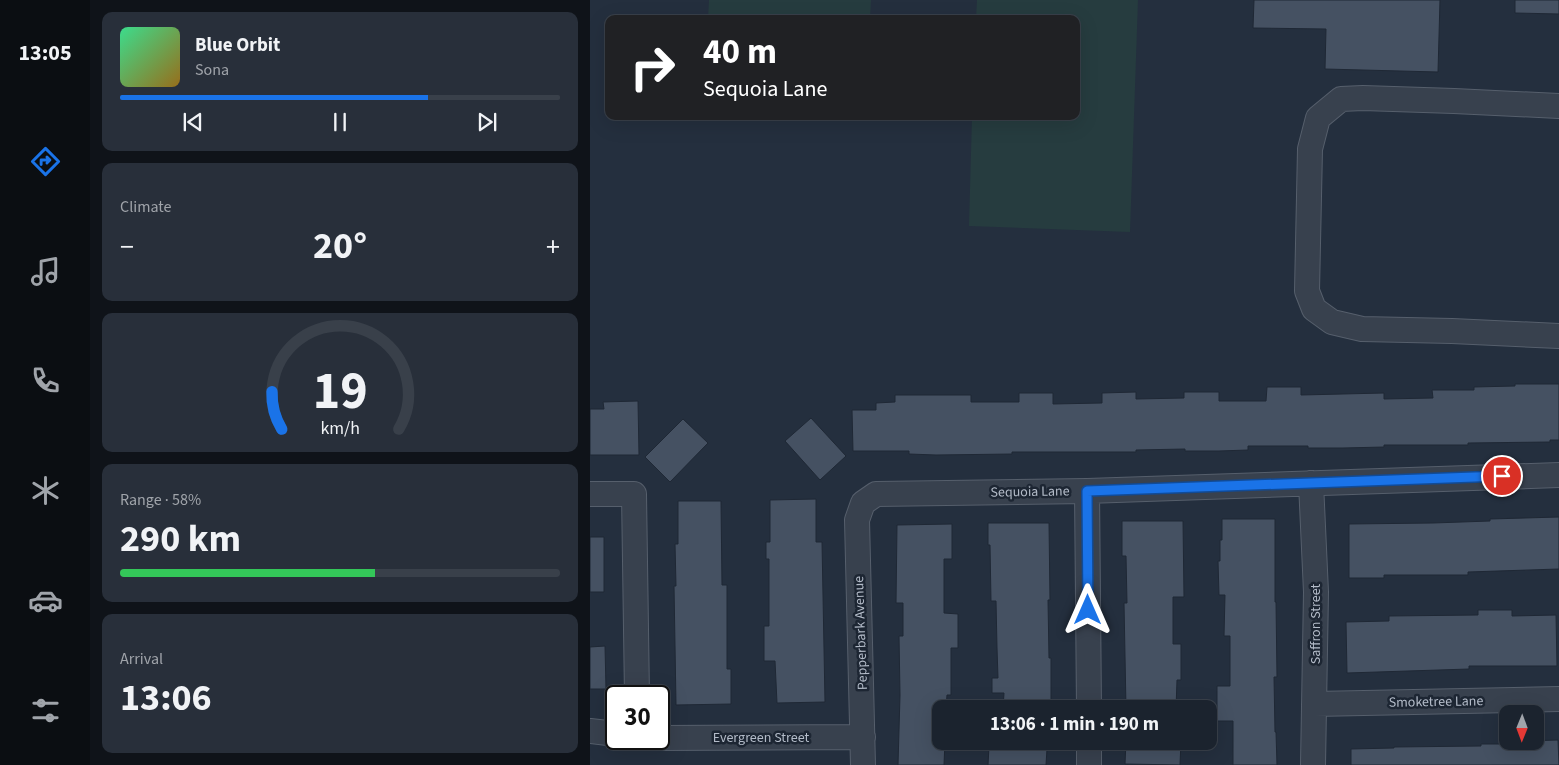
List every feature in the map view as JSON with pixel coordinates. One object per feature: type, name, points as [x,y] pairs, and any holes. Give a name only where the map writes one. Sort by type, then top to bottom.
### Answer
[{"type":"street","points":[[1559,106],[1454,100],[1341,99],[1318,118],[1310,149],[1307,291],[1314,309],[1332,322],[1362,329],[1559,336]]},
{"type":"street","name":"Sequoia Lane","points":[[863,503],[876,494],[1087,491],[1559,475]]},
{"type":"street","name":"Saffron Street","points":[[1311,483],[1316,592],[1313,765]]},
{"type":"street","points":[[1087,491],[1089,700]]},
{"type":"street","points":[[590,494],[634,494],[637,685]]},
{"type":"street","name":"Pepperbark Avenue","points":[[863,503],[857,520],[863,765]]},
{"type":"street","name":"Smoketree Lane","points":[[1314,704],[1559,699]]},
{"type":"street","points":[[590,731],[605,733]]},
{"type":"street","name":"Evergreen Street","points":[[670,738],[863,737]]},
{"type":"street","points":[[1089,750],[1089,765]]},
{"type":"green space","points":[[709,0],[871,0],[870,15],[708,15]]},
{"type":"green space","points":[[977,0],[1138,0],[1130,232],[969,226],[972,120],[1080,120],[1080,15],[976,15]]},
{"type":"building","points":[[1254,0],[1440,0],[1438,72],[1325,69],[1326,29],[1253,28]]},
{"type":"building","points":[[1515,0],[1559,0],[1559,14],[1515,13]]},
{"type":"building","points":[[1515,384],[1559,384],[1559,440],[1550,440],[1550,442],[1468,443],[1468,445],[1384,445],[1384,447],[1343,448],[1248,446],[1248,450],[1219,451],[1185,451],[1185,449],[1136,450],[1136,452],[1012,452],[1012,454],[936,455],[909,454],[909,451],[853,451],[852,410],[876,410],[876,403],[895,402],[895,395],[971,395],[971,402],[1019,402],[1019,393],[1053,393],[1053,404],[1102,403],[1102,393],[1136,392],[1136,399],[1184,398],[1184,392],[1219,392],[1219,401],[1266,401],[1267,387],[1301,387],[1301,395],[1384,393],[1384,399],[1433,398],[1432,390],[1474,390],[1474,387],[1515,386]]},
{"type":"building","points":[[638,401],[639,455],[590,455],[590,409],[604,409],[603,402]]},
{"type":"building","points":[[811,418],[846,456],[820,480],[785,441]]},
{"type":"building","points":[[683,419],[708,443],[670,482],[645,457]]},
{"type":"building","points":[[816,499],[816,542],[822,542],[825,702],[777,703],[775,661],[764,661],[764,626],[769,626],[769,559],[766,559],[766,542],[770,542],[770,500]]},
{"type":"building","points":[[678,501],[721,501],[722,585],[727,585],[727,669],[731,669],[731,704],[676,705],[674,586],[676,586],[675,544],[678,544]]},
{"type":"building","points":[[1559,517],[1559,569],[1468,572],[1468,575],[1384,575],[1384,578],[1349,578],[1349,524],[1433,523]]},
{"type":"building","points":[[1222,519],[1275,519],[1277,677],[1274,677],[1277,765],[1233,765],[1233,721],[1217,721],[1217,686],[1230,686],[1230,636],[1224,636],[1225,595],[1219,595],[1218,561],[1220,561],[1220,540],[1222,540]]},
{"type":"building","points":[[1122,521],[1183,521],[1184,597],[1173,597],[1173,644],[1181,644],[1181,680],[1177,680],[1176,700],[1126,700],[1124,603],[1127,603],[1126,556],[1122,556]]},
{"type":"building","points":[[988,523],[1049,523],[1050,600],[1048,600],[1051,700],[1004,700],[1004,693],[992,693],[992,678],[998,678],[996,601],[991,601],[990,545],[988,545]]},
{"type":"building","points":[[952,524],[952,559],[944,559],[944,613],[958,614],[958,648],[951,648],[951,695],[947,695],[947,700],[932,700],[932,750],[945,750],[944,765],[898,765],[899,636],[903,636],[903,603],[896,603],[897,525]]},
{"type":"building","points":[[590,537],[604,537],[604,592],[590,592]]},
{"type":"building","points":[[1478,610],[1512,610],[1512,616],[1556,615],[1557,666],[1469,666],[1469,669],[1347,673],[1346,622],[1389,621],[1389,616],[1478,615]]},
{"type":"building","points":[[605,646],[605,689],[590,689],[590,647]]},
{"type":"building","points":[[1544,740],[1558,740],[1559,765],[1351,765],[1351,749],[1499,744],[1499,750],[1544,750]]},
{"type":"building","points":[[989,750],[1047,750],[1046,765],[988,765]]},
{"type":"building","points":[[1126,750],[1181,750],[1180,765],[1125,764]]},
{"type":"route","points":[[1088,610],[1087,491],[1502,476]]}]
